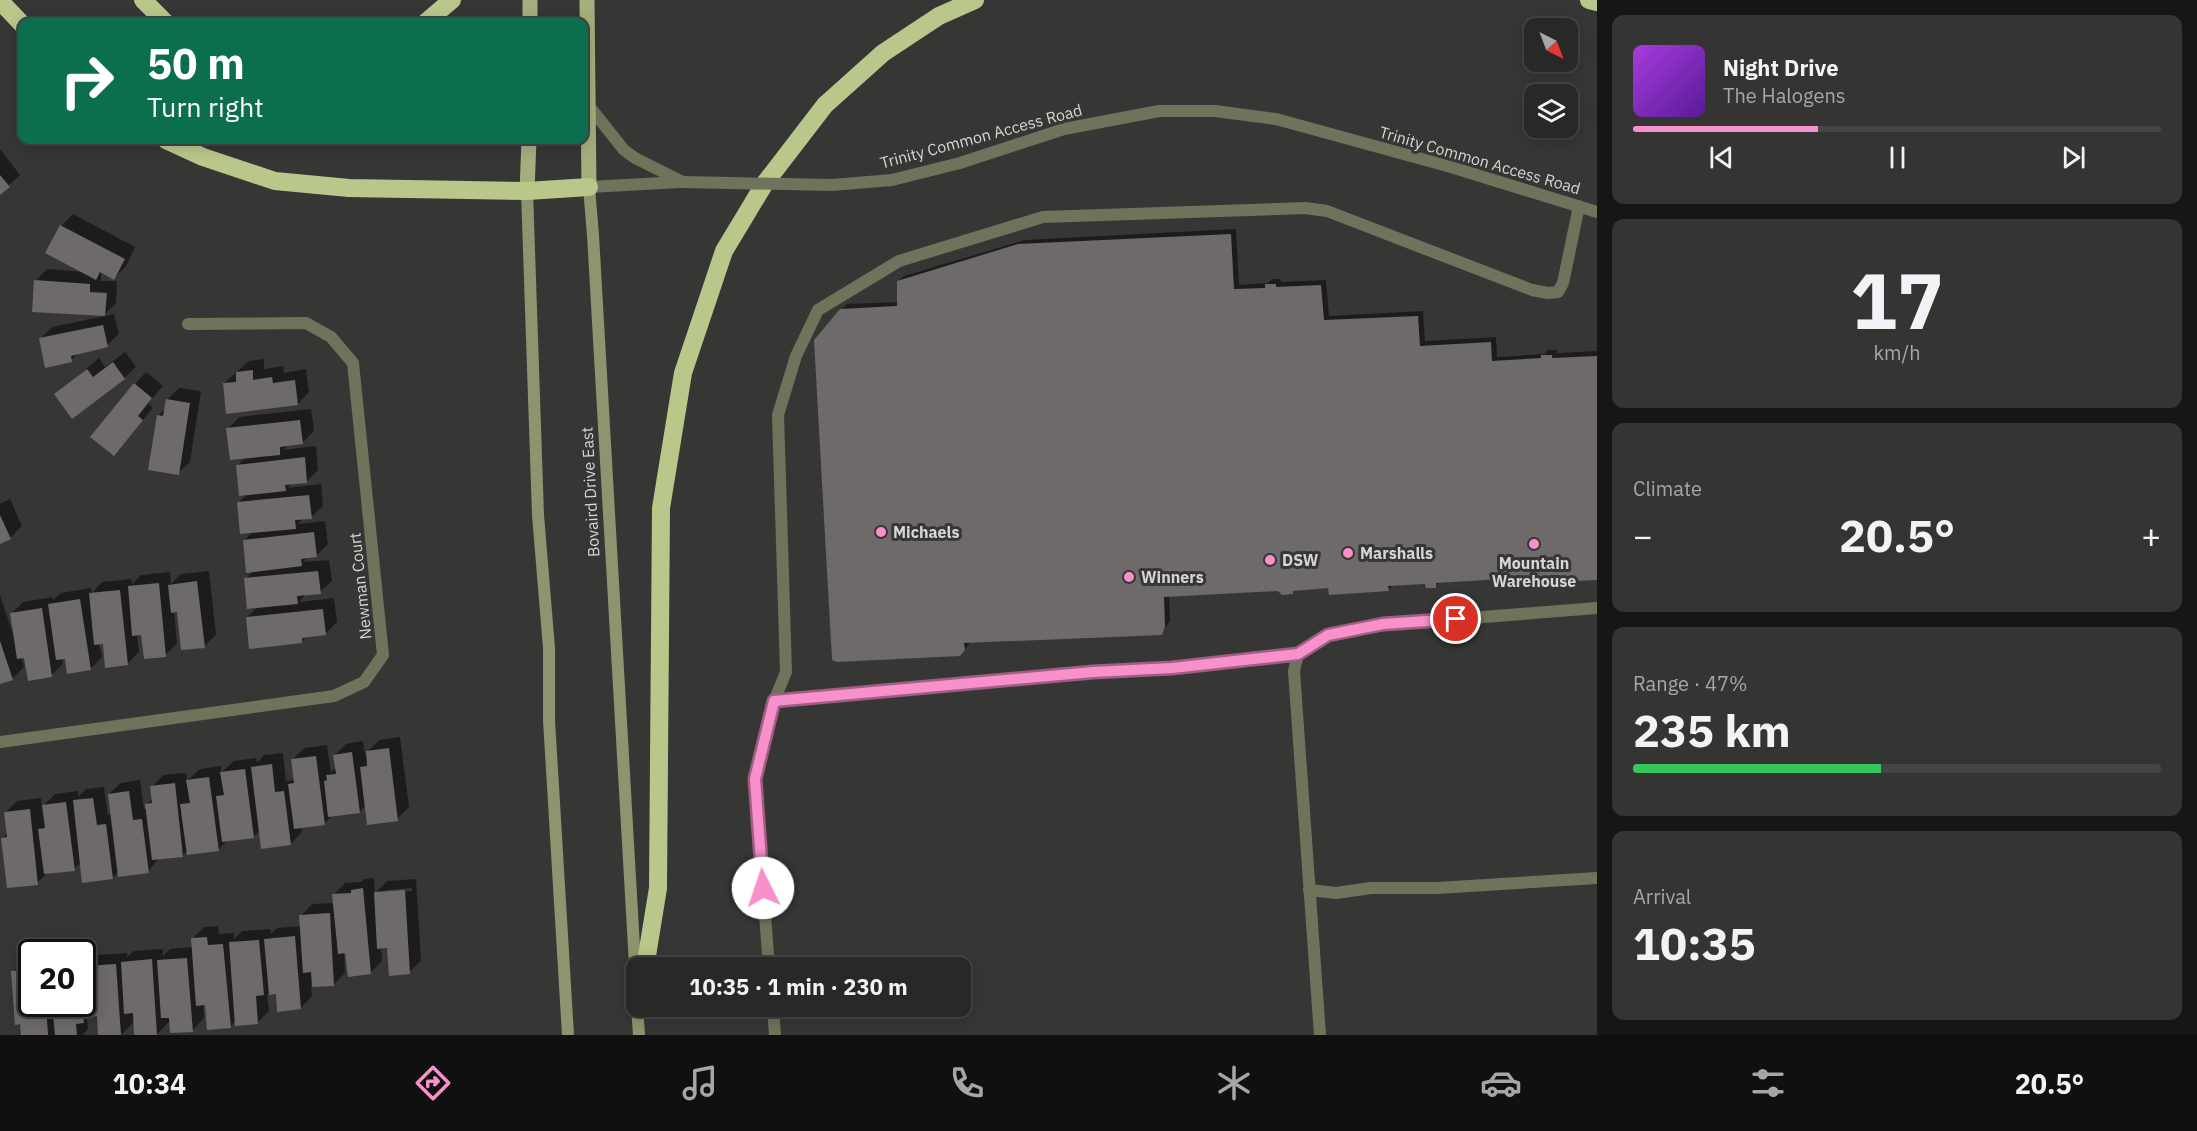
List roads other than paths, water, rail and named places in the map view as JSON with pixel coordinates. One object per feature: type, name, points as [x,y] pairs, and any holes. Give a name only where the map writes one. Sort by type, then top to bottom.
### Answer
[{"type":"highway","points":[[143,0],[161,18]]},
{"type":"highway","points":[[431,18],[452,0]]},
{"type":"highway","points":[[647,957],[658,888],[660,508],[683,373],[724,251],[765,183],[825,105],[883,53],[939,16],[975,0]]},
{"type":"highway","points":[[1589,0],[1597,2]]},
{"type":"highway","points":[[0,1],[18,20]]},
{"type":"highway","points":[[175,144],[203,157],[275,181],[349,188],[527,191],[589,187]]},
{"type":"main road","points":[[530,0],[530,18]]},
{"type":"main road","name":"Bovaird Drive East","points":[[587,0],[587,18]]},
{"type":"main road","name":"Bovaird Drive East","points":[[588,53],[589,187],[635,957]]},
{"type":"main road","points":[[529,144],[527,191],[538,515],[549,648],[549,720],[568,1035]]},
{"type":"main road","points":[[638,1017],[639,1035]]},
{"type":"street","name":"Trinity Common Access Road","points":[[589,106],[624,150],[683,182]]},
{"type":"street","name":"Trinity Common Access Road","points":[[589,187],[683,182],[832,185],[892,180],[960,163],[1064,129],[1159,111],[1215,111],[1276,119],[1451,166],[1597,212]]},
{"type":"street","points":[[768,957],[755,779],[774,701],[786,672],[778,415],[796,356],[818,310],[899,261],[1043,218],[1305,208],[1327,211],[1532,290],[1558,292],[1563,283],[1579,206]]},
{"type":"street","name":"Newman Court","points":[[0,742],[334,696],[364,682],[383,655],[352,363],[331,337],[306,323],[188,324]]},
{"type":"street","points":[[774,701],[1093,672],[1172,668],[1298,654],[1328,635],[1383,624],[1597,608]]},
{"type":"street","points":[[1298,654],[1294,671],[1320,1035]]},
{"type":"street","points":[[1309,890],[1336,893],[1371,888],[1437,888],[1597,878]]},
{"type":"street","points":[[774,1017],[776,1035]]},
{"type":"place","name":"Michaels","points":[[881,532]]},
{"type":"place","name":"Mountain Warehouse","points":[[1534,544]]},
{"type":"place","name":"Marshalls","points":[[1348,553]]},
{"type":"place","name":"DSW","points":[[1270,560]]},
{"type":"place","name":"Winners","points":[[1129,577]]}]
